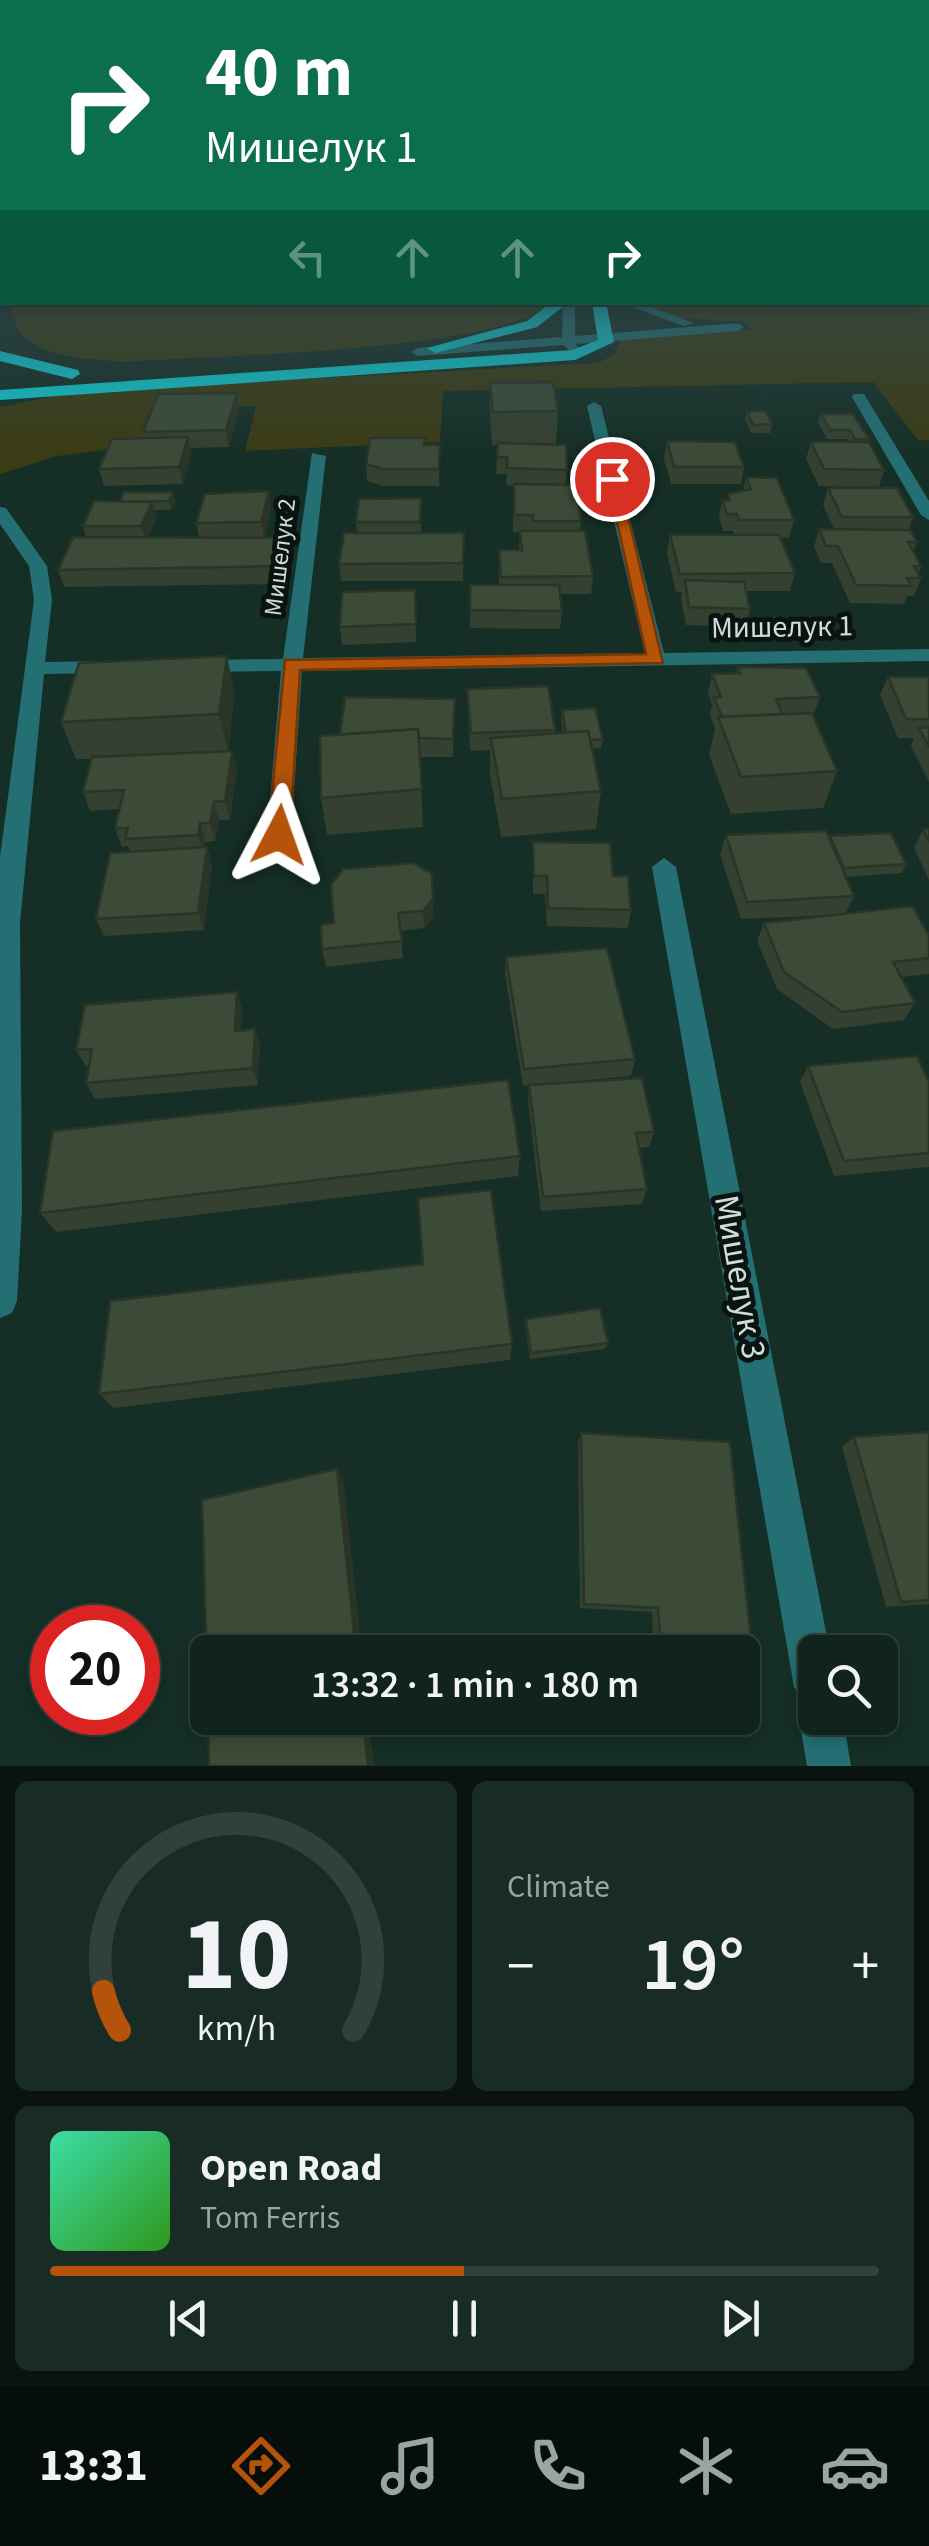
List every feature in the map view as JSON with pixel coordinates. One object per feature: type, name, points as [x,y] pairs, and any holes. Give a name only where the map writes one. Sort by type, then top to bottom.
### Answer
[{"type":"highway","points":[[0,378],[418,352],[532,324],[560,305]]},
{"type":"highway","points":[[0,398],[52,390],[601,348],[606,338],[600,305]]},
{"type":"highway","points":[[0,356],[72,374]]},
{"type":"street","points":[[565,305],[572,348]]},
{"type":"street","points":[[606,338],[738,328],[677,321],[632,305]]},
{"type":"street","points":[[418,352],[572,348],[638,351]]},
{"type":"street","points":[[859,397],[929,516]]},
{"type":"street","points":[[594,406],[656,659]]},
{"type":"street","name":"Мишелук 2","points":[[279,835],[292,664],[318,456]]},
{"type":"street","points":[[0,512],[38,566],[43,600],[8,905],[6,1211],[0,1300]]},
{"type":"street","name":"Мишелук 1","points":[[174,666],[929,655]]},
{"type":"street","points":[[36,668],[134,667]]},
{"type":"street","name":"Мишелук 3","points":[[664,867],[805,1635]]},
{"type":"street","points":[[824,1735],[830,1766]]},
{"type":"shaded area","points":[[14,305],[546,305],[521,319],[415,342],[121,362],[69,356],[38,346],[16,325],[11,309]]},
{"type":"shaded area","points":[[644,305],[929,305],[929,440],[918,440],[873,382],[443,391],[440,442],[245,451],[256,406],[161,408],[143,445],[57,456],[0,474],[0,407],[80,391],[598,363],[615,354],[622,337],[751,329],[744,322],[682,318]]},
{"type":"building","points":[[553,382],[558,411],[493,412],[490,383]]},
{"type":"building","points":[[237,393],[226,430],[143,432],[158,394]]},
{"type":"building","points":[[747,411],[766,411],[772,424],[753,425]]},
{"type":"building","points":[[821,414],[853,414],[869,439],[855,439],[850,430],[830,430]]},
{"type":"building","points":[[188,437],[179,467],[99,469],[112,439]]},
{"type":"building","points":[[370,438],[425,438],[424,445],[440,445],[439,469],[382,469],[366,464]]},
{"type":"building","points":[[667,441],[735,442],[744,467],[674,467]]},
{"type":"building","points":[[811,442],[869,442],[884,470],[824,469]]},
{"type":"building","points":[[498,443],[566,445],[567,470],[507,468],[507,457],[497,457]]},
{"type":"building","points":[[746,477],[777,478],[794,520],[739,520],[737,514],[727,514],[722,500],[730,501],[728,494],[751,489]]},
{"type":"building","points":[[514,484],[577,485],[581,521],[533,521],[533,515],[514,515]]},
{"type":"building","points":[[828,488],[897,488],[913,517],[842,517]]},
{"type":"building","points":[[269,491],[261,522],[196,523],[205,494]]},
{"type":"building","points":[[124,492],[173,492],[169,501],[120,502]]},
{"type":"building","points":[[421,498],[420,522],[356,522],[359,499]]},
{"type":"building","points":[[94,501],[152,502],[141,526],[83,526]]},
{"type":"building","points":[[819,529],[910,530],[917,542],[908,542],[921,566],[914,566],[921,578],[907,578],[911,586],[856,585],[838,546],[826,546]]},
{"type":"building","points":[[520,531],[585,531],[593,576],[501,577],[499,550],[522,550]]},
{"type":"building","points":[[344,533],[464,533],[463,563],[339,564]]},
{"type":"building","points":[[670,535],[779,535],[795,573],[680,574]]},
{"type":"building","points":[[73,537],[288,538],[280,566],[58,570]]},
{"type":"building","points":[[685,580],[744,582],[750,609],[689,607]]},
{"type":"building","points":[[470,585],[559,585],[562,611],[470,610]]},
{"type":"building","points":[[415,590],[416,624],[340,627],[342,592]]},
{"type":"building","points":[[227,656],[219,714],[61,722],[79,663]]},
{"type":"building","points":[[737,667],[806,668],[820,697],[776,699],[782,714],[722,717],[714,697],[721,697],[712,674],[740,673]]},
{"type":"building","points":[[888,677],[929,677],[929,719],[906,719]]},
{"type":"building","points":[[548,686],[555,730],[471,733],[467,689]]},
{"type":"building","points":[[345,697],[455,699],[453,739],[419,738],[418,729],[340,735]]},
{"type":"building","points":[[595,708],[603,739],[590,740],[588,731],[566,733],[562,710]]},
{"type":"building","points":[[812,713],[837,771],[741,777],[718,717]]},
{"type":"building","points":[[929,727],[929,747],[919,728]]},
{"type":"building","points":[[418,729],[422,789],[321,798],[320,736]]},
{"type":"building","points":[[588,731],[601,791],[502,799],[491,738]]},
{"type":"building","points":[[232,751],[225,801],[214,802],[210,823],[200,823],[198,835],[125,839],[128,828],[115,828],[124,790],[83,792],[92,757]]},
{"type":"building","points":[[826,831],[854,896],[747,902],[726,835]]},
{"type":"building","points":[[891,833],[906,864],[844,868],[830,836]]},
{"type":"building","points":[[533,842],[610,843],[613,876],[628,876],[631,910],[548,908],[547,876],[534,876]]},
{"type":"building","points":[[207,847],[198,913],[96,919],[110,853]]},
{"type":"building","points":[[413,863],[432,874],[433,899],[423,911],[398,913],[402,941],[322,949],[321,925],[334,923],[331,885],[343,869]]},
{"type":"building","points":[[912,906],[929,935],[929,958],[893,962],[915,1003],[842,1012],[784,972],[764,923]]},
{"type":"building","points":[[607,948],[635,1059],[524,1069],[506,957]]},
{"type":"building","points":[[237,992],[235,1031],[255,1029],[253,1068],[86,1083],[92,1049],[76,1050],[85,1005]]},
{"type":"building","points":[[917,1056],[929,1082],[929,1153],[844,1161],[808,1066]]},
{"type":"building","points":[[642,1078],[654,1132],[636,1133],[647,1189],[543,1197],[529,1085]]},
{"type":"building","points":[[508,1080],[520,1156],[40,1213],[53,1131]]},
{"type":"building","points":[[491,1190],[512,1344],[99,1394],[110,1301],[423,1264],[418,1198]]},
{"type":"building","points":[[600,1308],[608,1343],[531,1353],[526,1319]]},
{"type":"building","points":[[929,1432],[929,1600],[901,1602],[854,1437]]},
{"type":"building","points":[[581,1433],[730,1442],[750,1635],[660,1634],[658,1608],[584,1604]]},
{"type":"building","points":[[337,1469],[354,1635],[206,1635],[202,1500]]},
{"type":"building","points":[[208,1735],[365,1735],[368,1766],[209,1766]]},
{"type":"route","points":[[279,835],[292,664],[656,659],[612,479]]}]
